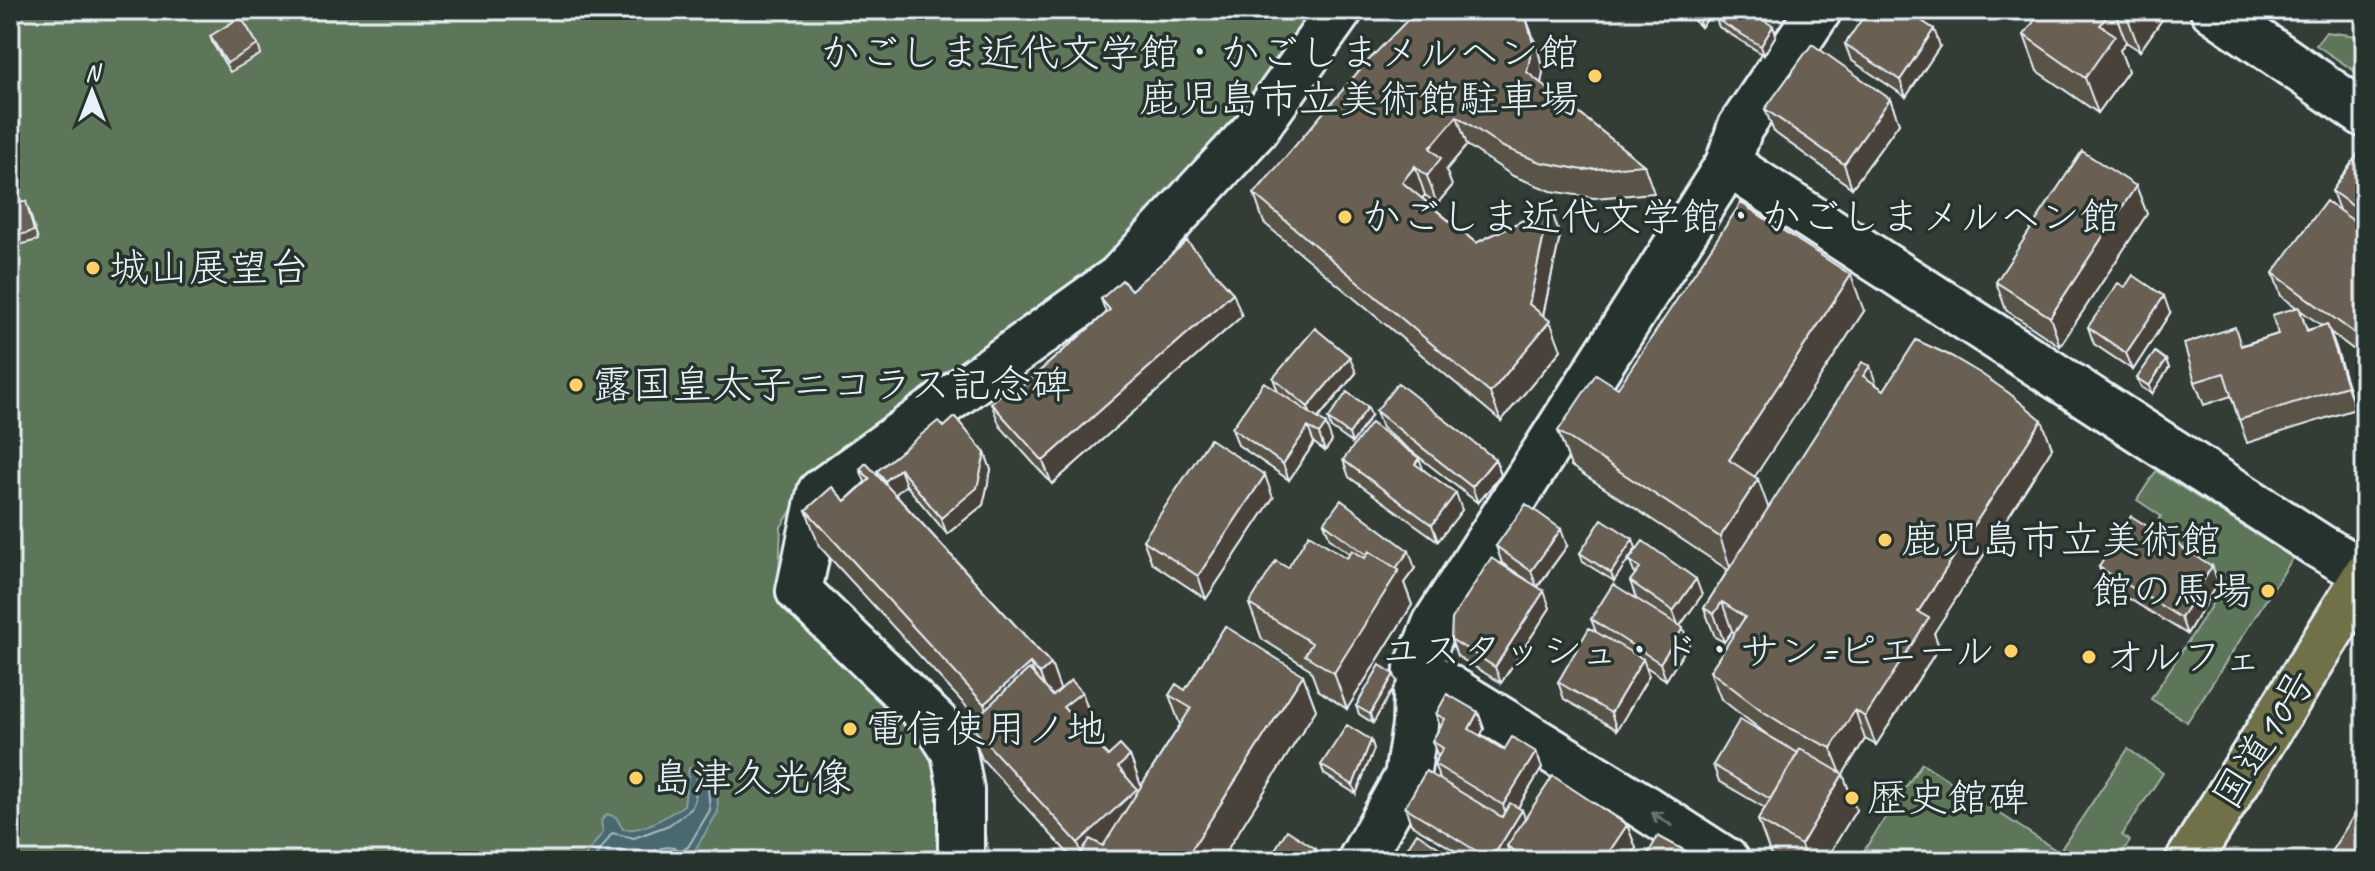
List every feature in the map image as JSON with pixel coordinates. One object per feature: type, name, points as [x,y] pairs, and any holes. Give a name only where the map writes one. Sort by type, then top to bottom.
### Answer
[{"type":"highway","name":"国道10号","points":[[2188,861],[2365,574]]},
{"type":"street","points":[[961,861],[961,790],[954,752],[936,723],[799,591],[820,492],[1119,277],[1255,130],[1340,10]]},
{"type":"street","points":[[1360,861],[1407,777],[1415,725],[1417,668],[1436,622],[1728,164],[1740,128],[1819,10]]},
{"type":"street","points":[[2213,10],[2365,115]]},
{"type":"street","points":[[1728,164],[2365,574]]},
{"type":"street","points":[[1417,668],[1727,861]]},
{"type":"green space","points":[[10,10],[1321,10],[1245,113],[1109,266],[798,500],[781,527],[778,598],[966,749],[991,861],[10,861]]},
{"type":"green space","points":[[2326,32],[2365,37],[2365,78],[2316,45]]},
{"type":"green space","points":[[2156,471],[2293,558],[2187,722],[2151,699],[2225,584],[2150,536],[2161,516],[2137,500]]},
{"type":"green space","points":[[2128,749],[2163,773],[2122,835],[2130,841],[2117,861],[1857,861],[1922,763],[2059,852]]},
{"type":"water","points":[[721,762],[733,762],[732,770],[717,783],[718,812],[692,855],[675,860],[672,855],[638,861],[636,858],[618,858],[615,861],[585,861],[603,832],[601,821],[607,814],[616,817],[623,829],[639,828],[655,822],[684,805],[689,768],[716,768]]},
{"type":"building","name":"かごしま近代文学館・かごしまメルヘン館","points":[[1417,10],[1519,10],[1527,21],[1533,43],[1527,72],[1644,165],[1583,170],[1540,162],[1503,147],[1457,116],[1430,148],[1441,158],[1427,176],[1415,166],[1402,182],[1476,243],[1550,207],[1529,304],[1550,321],[1490,393],[1254,194],[1363,66]]},
{"type":"building","points":[[1722,10],[1747,10],[1773,26],[1761,46],[1716,19]]},
{"type":"building","points":[[1868,10],[1905,10],[1934,29],[1900,80],[1845,44]]},
{"type":"building","points":[[2042,10],[2062,10],[2066,13],[2068,10],[2111,10],[2100,25],[2115,35],[2085,78],[2024,35]]},
{"type":"building","points":[[241,17],[258,45],[227,63],[210,36]]},
{"type":"building","points":[[1812,44],[1890,99],[1844,164],[1765,109]]},
{"type":"building","points":[[2365,144],[2365,215],[2332,191]]},
{"type":"building","points":[[2082,151],[2136,186],[2050,317],[1996,282]]},
{"type":"building","points":[[26,201],[34,231],[12,237],[10,205]]},
{"type":"building","points":[[2326,201],[2365,229],[2365,341],[2273,273]]},
{"type":"building","points":[[1741,203],[1851,275],[1729,460],[1758,479],[1720,537],[1558,431],[1596,374],[1618,388]]},
{"type":"building","points":[[1187,241],[1233,293],[1043,461],[991,403],[1014,383],[1019,389],[1110,310],[1101,299],[1122,280],[1131,290]]},
{"type":"building","points":[[2133,275],[2164,296],[2126,353],[2088,327],[2118,283],[2125,287]]},
{"type":"building","points":[[2299,307],[2307,331],[2327,324],[2347,386],[2239,420],[2224,373],[2195,382],[2184,344],[2235,327],[2241,346],[2278,334],[2272,315]]},
{"type":"building","points":[[1315,328],[1350,357],[1308,407],[1273,378]]},
{"type":"building","name":"鹿児島市立美術館","points":[[1916,340],[1980,373],[2042,420],[1918,612],[1929,618],[1865,717],[1855,710],[1831,748],[1764,712],[1710,671],[1745,617],[1722,602],[1714,614],[1704,608],[1862,362],[1870,366],[1863,376],[1884,390]]},
{"type":"building","points":[[2155,352],[2166,360],[2149,386],[2137,378]]},
{"type":"building","points":[[1264,382],[1326,424],[1319,434],[1308,427],[1283,464],[1232,428]]},
{"type":"building","points":[[1398,383],[1495,459],[1472,487],[1376,411]]},
{"type":"building","points":[[1347,392],[1368,407],[1349,434],[1328,419]]},
{"type":"building","points":[[955,417],[985,453],[977,488],[941,518],[900,469],[885,481],[877,471],[938,421],[944,427]]},
{"type":"building","points":[[1371,423],[1419,458],[1415,464],[1456,493],[1432,525],[1343,460]]},
{"type":"building","points":[[1210,439],[1265,475],[1198,576],[1143,540]]},
{"type":"building","points":[[866,463],[1051,664],[1040,674],[1030,663],[984,704],[806,510],[832,487],[845,501],[870,479],[860,469]]},
{"type":"building","points":[[1341,500],[1409,551],[1396,568],[1369,551],[1367,555],[1324,523]]},
{"type":"building","points":[[1526,504],[1561,529],[1531,571],[1496,546]]},
{"type":"building","points":[[2131,516],[2212,566],[2181,618],[2099,567]]},
{"type":"building","points":[[1602,519],[1633,539],[1611,573],[1580,553]]},
{"type":"building","points":[[1309,534],[1347,558],[1352,550],[1365,558],[1369,551],[1399,570],[1334,673],[1305,655],[1312,643],[1249,604],[1276,561],[1288,568]]},
{"type":"building","points":[[1643,541],[1696,579],[1673,611],[1630,581],[1640,568],[1629,560]]},
{"type":"building","points":[[1491,558],[1544,591],[1495,667],[1451,639],[1452,619]]},
{"type":"building","points":[[1613,584],[1683,628],[1660,663],[1591,619]]},
{"type":"building","points":[[1225,626],[1303,675],[1184,861],[1076,861],[1090,839],[1103,846],[1191,708],[1169,695],[1176,684],[1185,690]]},
{"type":"building","points":[[1589,628],[1643,659],[1611,713],[1558,682]]},
{"type":"building","points":[[1380,665],[1394,674],[1370,714],[1356,706]]},
{"type":"building","points":[[1029,669],[1053,696],[1071,680],[1082,692],[1063,707],[1108,756],[1120,745],[1130,756],[1118,767],[1137,789],[1078,843],[969,724]]},
{"type":"building","points":[[1447,694],[1478,712],[1469,729],[1504,750],[1512,737],[1536,752],[1503,805],[1434,764],[1443,748],[1432,741],[1445,719],[1436,714]]},
{"type":"building","points":[[1740,719],[1798,753],[1770,799],[1713,765]]},
{"type":"building","points":[[1347,725],[1371,740],[1353,785],[1321,765]]},
{"type":"building","points":[[1800,749],[1843,774],[1801,845],[1758,820]]},
{"type":"building","points":[[1426,771],[1502,817],[1510,803],[1522,810],[1491,860],[1405,807]]},
{"type":"building","points":[[1553,776],[1627,825],[1603,861],[1530,861],[1507,846]]},
{"type":"building","points":[[2365,798],[2365,861],[2325,861]]},
{"type":"building","points":[[1287,830],[1316,849],[1308,861],[1268,861]]},
{"type":"building","points":[[1417,833],[1459,861],[1399,861]]},
{"type":"building","points":[[1658,836],[1704,861],[1644,861]]},
{"type":"building","points":[[433,852],[447,861],[427,861]]},
{"type":"place","name":"かごしま近代文学館・かごしまメルヘン館 鹿児島市立美術館駐車場","points":[[1595,76]]},
{"type":"place","name":"かごしま近代文学館・かごしまメルヘン館","points":[[1345,217]]},
{"type":"place","name":"城山展望台","points":[[93,268]]},
{"type":"place","name":"露国皇太子ニコラス記念碑","points":[[576,385]]},
{"type":"place","name":"鹿児島市立美術館","points":[[1885,540]]},
{"type":"place","name":"館の馬場","points":[[2268,591]]},
{"type":"place","name":"ユスタッシュ・ド・サン=ピエール","points":[[2011,651]]},
{"type":"place","name":"オルフェ","points":[[2089,657]]},
{"type":"place","name":"電信使用ノ地","points":[[850,729]]},
{"type":"place","name":"島津久光像","points":[[636,778]]},
{"type":"place","name":"歴史館碑","points":[[1852,798]]}]
